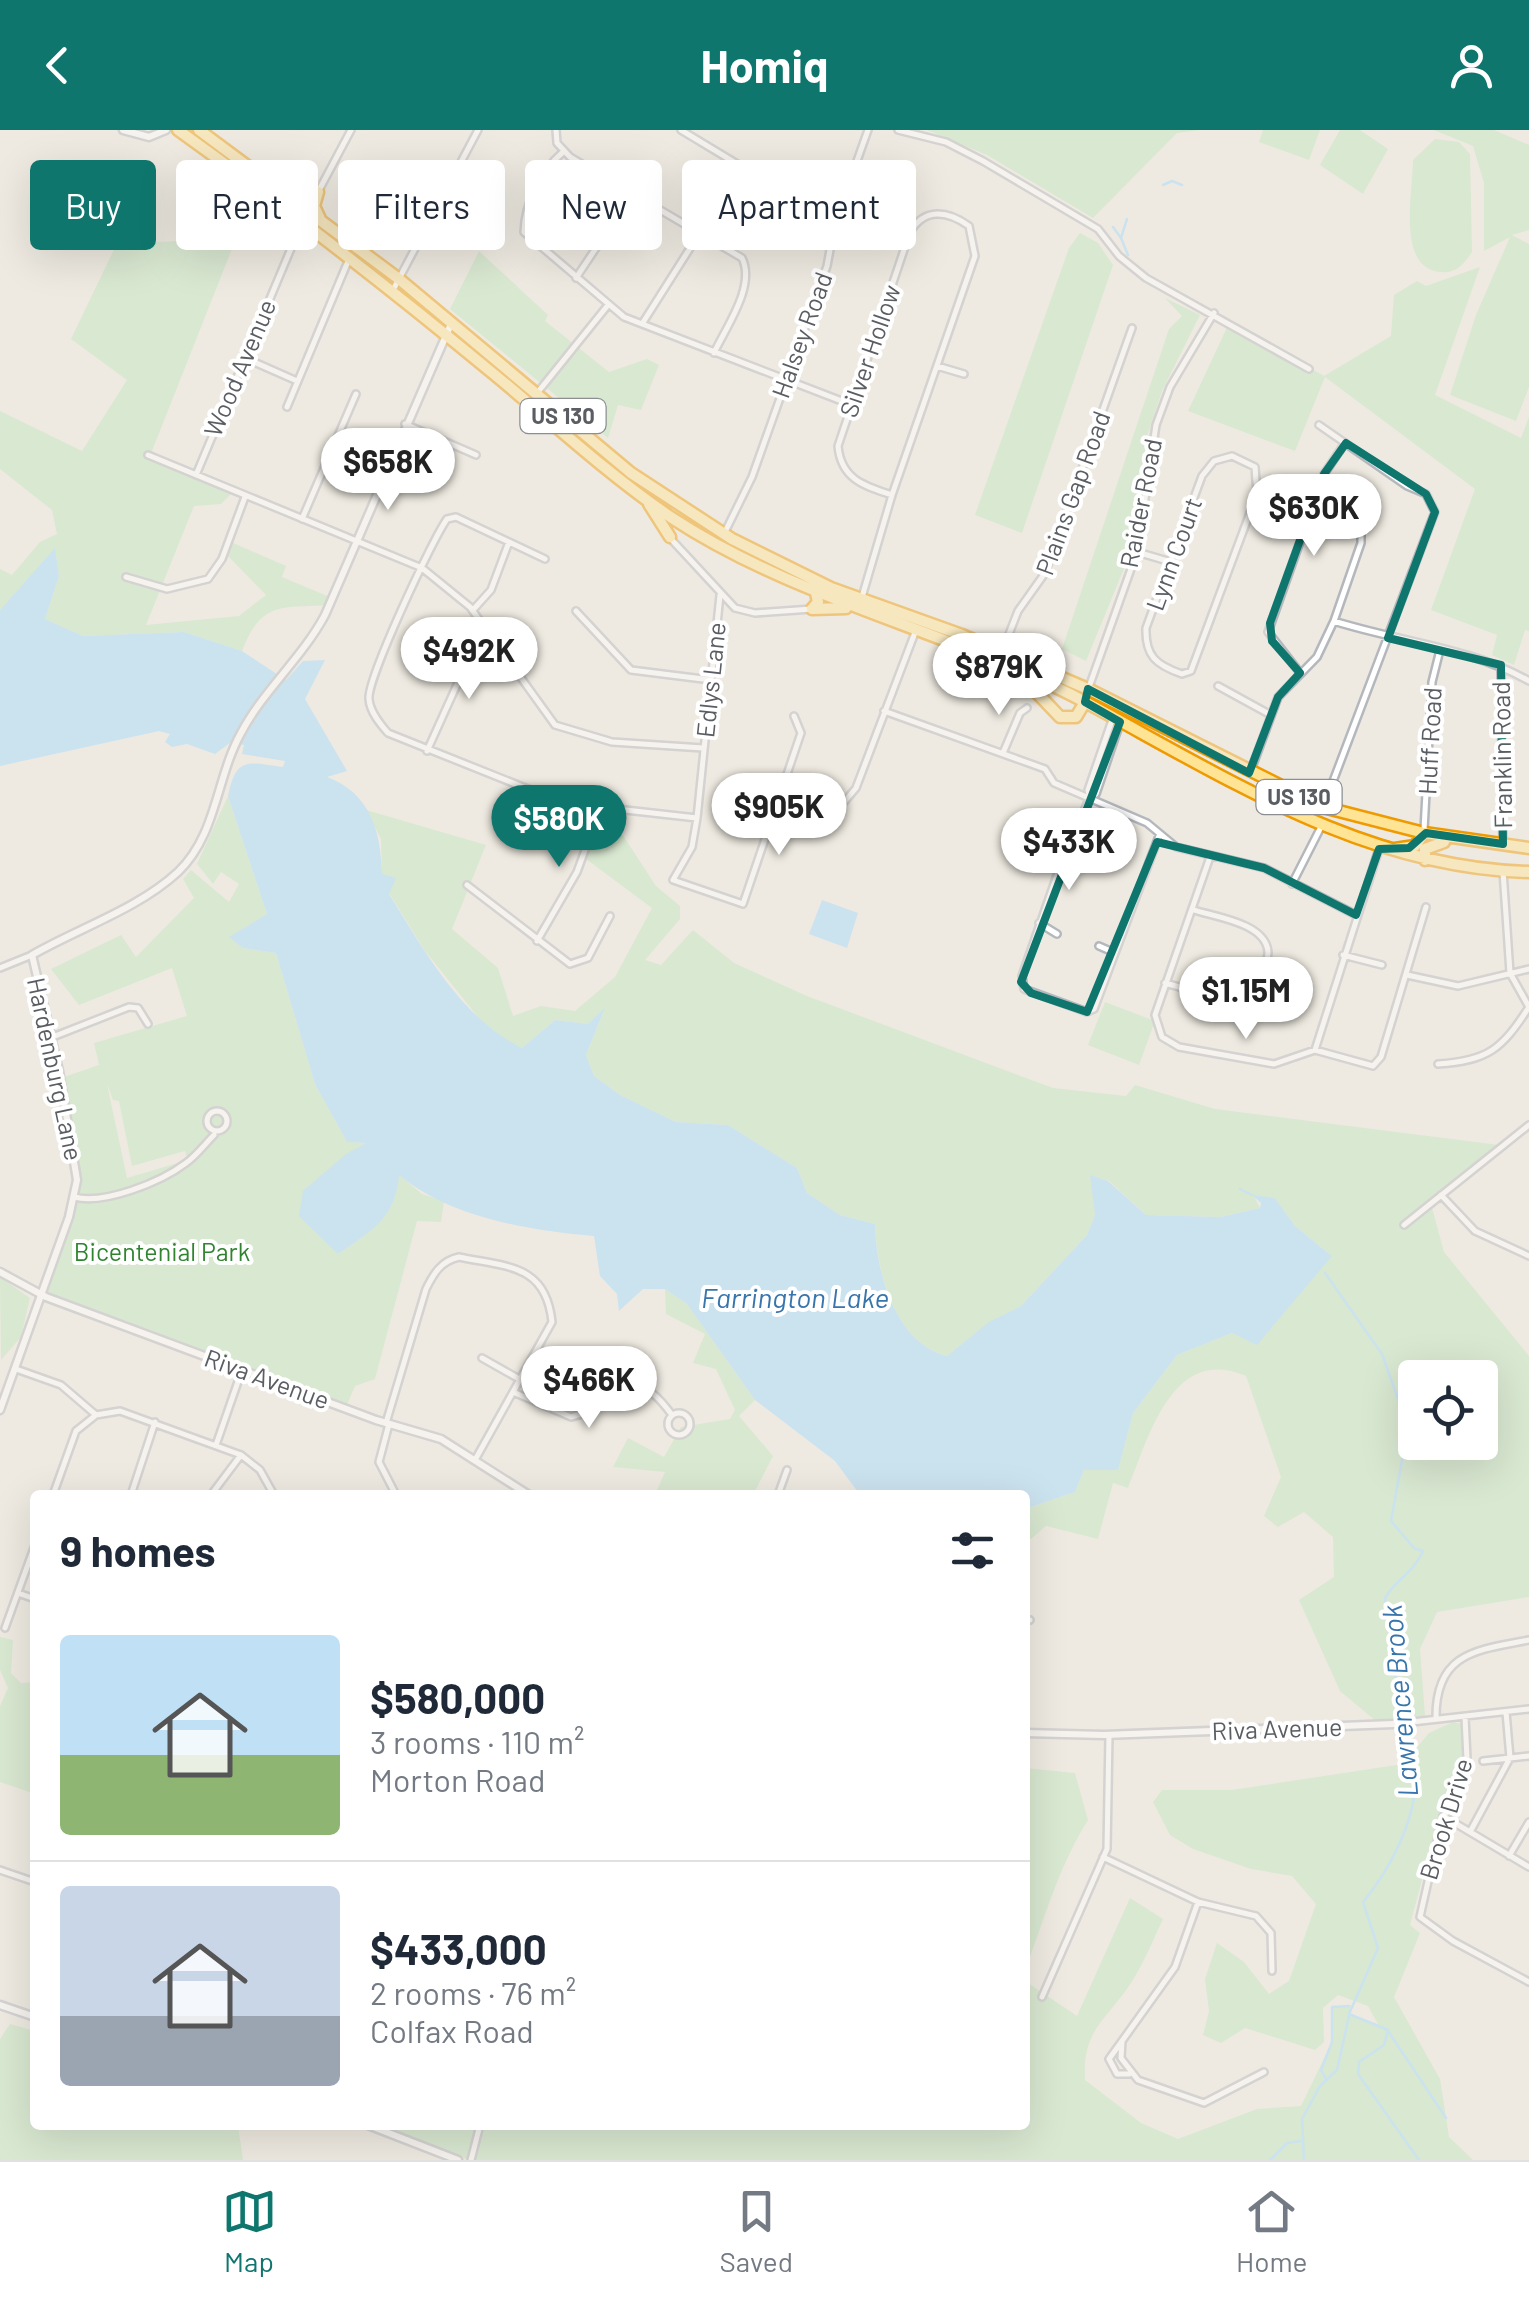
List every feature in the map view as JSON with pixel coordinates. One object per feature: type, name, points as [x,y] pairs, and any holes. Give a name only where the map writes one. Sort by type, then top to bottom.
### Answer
[{"type":"highway","name":"US 130","points":[[199,130],[239,160]]},
{"type":"highway","name":"US 130","points":[[178,131],[220,160]]},
{"type":"highway","points":[[318,215],[321,221]]},
{"type":"highway","name":"US 130","points":[[318,220],[398,279],[448,329],[642,495],[856,604]]},
{"type":"highway","name":"US 130","points":[[320,235],[392,292],[536,394],[677,511],[816,593],[1002,652],[1088,689],[1323,807],[1424,833],[1529,848]]},
{"type":"highway","points":[[642,495],[670,537]]},
{"type":"highway","points":[[812,610],[818,602],[816,593]]},
{"type":"highway","points":[[812,610],[856,604]]},
{"type":"highway","name":"US 130","points":[[917,626],[1085,702],[1320,826],[1378,849],[1425,860],[1529,872]]},
{"type":"highway","points":[[1013,667],[1060,717],[1076,717],[1085,702]]},
{"type":"highway","points":[[1378,849],[1409,848],[1424,833]]},
{"type":"highway","points":[[1425,860],[1428,846],[1460,840]]},
{"type":"street","points":[[123,130],[141,136],[166,130]]},
{"type":"street","points":[[141,136],[152,130]]},
{"type":"street","points":[[318,192],[351,130]]},
{"type":"street","points":[[392,292],[478,130]]},
{"type":"street","points":[[556,130],[563,152],[576,160]]},
{"type":"street","points":[[681,130],[730,160]]},
{"type":"street","name":"Halsey Road","points":[[857,160],[868,130]]},
{"type":"street","points":[[898,130],[961,149],[1090,224],[1132,268],[1309,369]]},
{"type":"street","points":[[563,152],[545,170],[525,218],[524,232],[576,278],[608,305],[642,324],[784,382],[852,405]]},
{"type":"street","name":"Silver Hollow","points":[[856,604],[977,246],[969,226],[941,212],[928,214],[910,232],[838,446],[843,468],[863,485],[892,495]]},
{"type":"street","name":"Wood Avenue","points":[[196,475],[290,250]]},
{"type":"street","points":[[576,278],[595,250]]},
{"type":"street","points":[[642,324],[688,250]]},
{"type":"street","points":[[714,353],[747,274],[742,258],[728,250]]},
{"type":"street","name":"Halsey Road","points":[[724,535],[752,477],[828,266],[830,250]]},
{"type":"street","points":[[287,407],[349,259]]},
{"type":"street","points":[[536,394],[608,305]]},
{"type":"street","name":"Raider Road","points":[[1085,702],[1137,552],[1156,425],[1170,387],[1214,312]]},
{"type":"street","name":"Plains Gap Road","points":[[1002,652],[1018,610],[1045,573],[1132,328]]},
{"type":"street","points":[[0,968],[130,904],[181,869],[213,816],[231,755],[254,711],[298,659],[325,616],[404,424],[448,329]]},
{"type":"street","points":[[244,358],[297,381]]},
{"type":"street","points":[[937,366],[964,374]]},
{"type":"street","points":[[302,519],[356,394]]},
{"type":"street","points":[[404,424],[476,455]]},
{"type":"street","points":[[1319,424],[1407,486],[1426,494],[1435,512],[1323,807]]},
{"type":"street","points":[[1300,673],[1268,632],[1318,501],[1324,474],[1346,442]]},
{"type":"street","points":[[148,456],[423,569],[473,610],[555,725],[612,742],[703,748]]},
{"type":"street","name":"Lynn Court","points":[[1232,456],[1255,468],[1258,494],[1191,670],[1182,674],[1164,668],[1145,648],[1146,628],[1171,562],[1202,476],[1214,461],[1232,456]]},
{"type":"street","points":[[126,577],[168,590],[208,579],[222,559],[246,496]]},
{"type":"street","points":[[1250,773],[1278,697],[1318,657],[1364,532],[1360,521],[1318,501]]},
{"type":"street","points":[[677,511],[670,537],[720,595],[747,612],[812,610]]},
{"type":"street","points":[[546,558],[450,518],[423,569],[368,696],[377,720],[388,733],[563,802],[696,818]]},
{"type":"street","points":[[473,610],[490,590],[510,542]]},
{"type":"street","points":[[1137,552],[1171,562]]},
{"type":"street","name":"Edlys Lane","points":[[720,595],[692,847],[673,880],[743,904],[801,733],[794,716]]},
{"type":"street","points":[[576,611],[631,670],[711,680]]},
{"type":"street","points":[[1334,621],[1388,638],[1475,655],[1529,681]]},
{"type":"street","points":[[819,832],[856,788],[917,626]]},
{"type":"street","points":[[427,750],[460,678],[498,644]]},
{"type":"street","name":"Huff Road","points":[[1424,833],[1432,682],[1440,650]]},
{"type":"street","name":"Franklin Road","points":[[1501,665],[1503,844]]},
{"type":"street","points":[[1218,686],[1271,714]]},
{"type":"street","points":[[1004,753],[1020,713],[1028,708]]},
{"type":"street","points":[[884,711],[1045,769],[1054,783],[1148,823],[1176,847],[1210,857],[1242,860],[1356,916]]},
{"type":"street","points":[[1117,720],[1039,923],[1021,982],[1031,993],[1088,1012],[1094,1009],[1159,836]]},
{"type":"street","points":[[537,941],[568,890],[600,809]]},
{"type":"street","points":[[1292,884],[1320,826]]},
{"type":"street","points":[[1316,1050],[1378,849]]},
{"type":"street","points":[[1210,857],[1165,983],[1156,1025],[1162,1037],[1179,1047],[1274,1064],[1316,1050],[1373,1066],[1378,1063],[1426,907]]},
{"type":"street","points":[[1062,861],[1082,868]]},
{"type":"street","points":[[1438,1064],[1472,1062],[1490,1053],[1509,1038],[1529,1007],[1510,973],[1503,871]]},
{"type":"street","points":[[467,885],[570,964],[588,958],[610,916]]},
{"type":"street","points":[[1165,983],[1236,1004],[1254,998],[1268,953],[1260,935],[1193,910]]},
{"type":"street","points":[[1039,923],[1057,934]]},
{"type":"street","points":[[1098,946],[1115,953]]},
{"type":"street","name":"Hardenburg Lane","points":[[0,1410],[74,1197],[75,1158],[32,955]]},
{"type":"street","points":[[1343,955],[1382,966]]},
{"type":"street","points":[[1407,975],[1458,986],[1529,969]]},
{"type":"street","points":[[50,1038],[129,1007],[138,1008],[148,1024]]},
{"type":"street","points":[[74,1197],[90,1201],[187,1163],[214,1135],[228,1119],[222,1110],[211,1113],[207,1121],[214,1135]]},
{"type":"street","points":[[1404,1225],[1529,1125]]},
{"type":"street","points":[[1441,1196],[1474,1230],[1527,1254],[1529,1243]]},
{"type":"street","points":[[394,1490],[380,1462],[387,1424],[426,1289],[447,1260],[458,1256],[530,1275],[546,1289],[552,1322],[475,1460]]},
{"type":"street","name":"Riva Avenue","points":[[0,1272],[41,1294],[242,1370],[387,1424],[441,1438],[522,1490]]},
{"type":"street","points":[[482,1358],[520,1380]]},
{"type":"street","points":[[16,1369],[62,1385],[96,1415]]},
{"type":"street","points":[[216,1445],[242,1370]]},
{"type":"street","points":[[513,1392],[570,1418],[595,1410],[622,1386],[642,1386],[658,1396],[672,1415],[670,1430],[686,1433],[688,1417],[672,1415]]},
{"type":"street","points":[[55,1490],[76,1431],[96,1415],[120,1411],[241,1455],[260,1470],[271,1490]]},
{"type":"street","points":[[132,1490],[154,1422]]},
{"type":"street","points":[[215,1490],[241,1455]]},
{"type":"street","points":[[780,1490],[787,1470]]},
{"type":"street","points":[[5,1628],[30,1559]]},
{"type":"street","points":[[18,1593],[30,1597]]},
{"type":"street","points":[[1436,1719],[1440,1686],[1454,1664],[1476,1649],[1529,1640]]},
{"type":"street","name":"Riva Avenue","points":[[1030,1732],[1109,1735],[1394,1724],[1529,1709]]},
{"type":"street","points":[[1470,1832],[1510,1758],[1506,1712]]},
{"type":"street","name":"Brook Drive","points":[[1464,1717],[1467,1759],[1444,1816],[1420,1906],[1423,1920],[1529,1982]]},
{"type":"street","points":[[1042,1998],[1111,1831],[1109,1735]]},
{"type":"street","points":[[1483,1761],[1529,1756]]},
{"type":"street","points":[[1444,1816],[1529,1868]]},
{"type":"street","points":[[1509,1856],[1529,1822]]},
{"type":"street","points":[[1103,1857],[1198,1902],[1246,1912],[1264,1923],[1273,1945],[1272,1972]]},
{"type":"street","points":[[0,1870],[30,1880]]},
{"type":"street","points":[[1198,1902],[1175,1966],[1109,2059],[1117,2074],[1129,2074],[1204,2103],[1264,2072]]},
{"type":"street","points":[[0,2005],[30,2015]]},
{"type":"street","points":[[1122,2041],[1121,2058],[1129,2074]]},
{"type":"street","points":[[381,2130],[458,2160]]},
{"type":"street","points":[[471,2160],[479,2130]]},
{"type":"highlighted area","points":[[1346,443],[1426,494],[1435,512],[1388,638],[1501,665],[1503,844],[1426,833],[1409,848],[1379,849],[1356,915],[1264,868],[1157,842],[1087,1012],[1031,993],[1021,982],[1120,722],[1085,702],[1088,689],[1249,773],[1278,697],[1300,673],[1272,641],[1270,623],[1324,474]]},
{"type":"green space","points":[[927,130],[1199,130],[1177,133],[1093,218],[987,155]]},
{"type":"green space","points":[[1263,130],[1320,130],[1309,160],[1259,142]]},
{"type":"green space","points":[[1340,130],[1360,130],[1388,149],[1363,194],[1320,165]]},
{"type":"green space","points":[[1434,130],[1494,130],[1529,145],[1529,230],[1512,235],[1529,244],[1529,387],[1516,421],[1450,395],[1476,315],[1510,237],[1484,251],[1484,183],[1473,146]]},
{"type":"green space","points":[[1435,139],[1459,142],[1470,154],[1472,252],[1459,267],[1446,272],[1426,267],[1417,257],[1410,226],[1413,160]]},
{"type":"green space","points":[[1080,233],[1098,243],[1113,265],[1022,533],[975,515],[1069,248]]},
{"type":"green space","points":[[174,241],[176,250],[232,250],[152,451],[184,472],[235,490],[221,504],[194,506],[146,625],[239,616],[266,595],[226,554],[231,542],[286,566],[282,577],[332,598],[329,605],[285,608],[265,615],[242,651],[184,632],[83,636],[45,619],[59,576],[55,549],[0,610],[0,569],[12,575],[40,542],[57,534],[52,510],[0,469],[0,411],[82,451],[127,380],[71,339],[114,250],[156,250],[156,242]]},
{"type":"green space","points":[[479,251],[548,315],[545,321],[609,372],[647,359],[659,365],[641,410],[618,405],[608,438],[450,309]]},
{"type":"green space","points":[[1480,267],[1435,395],[1521,438],[1529,417],[1529,631],[1525,630],[1514,665],[1492,655],[1497,635],[1431,610],[1475,489],[1325,377],[1295,451],[1188,411],[1230,321],[1324,376],[1391,336],[1394,295],[1417,281],[1426,286]]},
{"type":"green space","points":[[1165,298],[1200,315],[1162,391],[1147,436],[1132,549],[1086,661],[1062,649],[1169,329],[1182,316]]},
{"type":"green space","name":"Bicentenial Park","points":[[228,796],[267,914],[230,937],[243,948],[276,953],[315,1084],[347,1142],[369,1143],[338,1254],[371,1230],[388,1211],[398,1174],[422,1194],[444,1201],[441,1222],[417,1221],[375,1379],[355,1386],[347,1405],[241,1372],[48,1292],[79,1182],[61,1078],[99,1065],[94,1043],[187,1016],[172,968],[79,1005],[51,969],[121,935],[136,957],[194,898],[183,879],[191,870],[229,902],[239,884],[221,872],[213,884],[197,864]],"holes":[[[107,1084],[113,1100],[119,1101],[132,1166],[185,1151],[188,1160],[127,1178]]]},
{"type":"green space","points":[[366,810],[486,845],[452,929],[498,968],[513,1016],[541,1006],[575,1011],[615,977],[652,908],[582,856],[599,810],[607,811],[656,886],[680,906],[680,919],[645,960],[661,965],[693,930],[734,963],[807,996],[1053,1088],[1126,1096],[1135,1085],[1215,1109],[1507,1146],[1432,1208],[1444,1252],[1529,1356],[1529,1597],[1437,1612],[1420,1649],[1425,1716],[1377,1722],[1340,1691],[1299,1600],[1334,1577],[1333,1537],[1304,1512],[1278,1527],[1264,1516],[1281,1477],[1246,1376],[1221,1369],[1200,1373],[1182,1384],[1168,1400],[1155,1421],[1128,1488],[1113,1483],[1098,1539],[1046,1526],[1030,1539],[1030,1507],[1075,1492],[1084,1470],[1118,1470],[1133,1413],[1177,1355],[1232,1333],[1257,1344],[1331,1255],[1295,1226],[1275,1198],[1254,1196],[1260,1208],[1220,1217],[1146,1215],[1109,1181],[1091,1176],[1095,1215],[1087,1235],[1021,1306],[990,1322],[947,1356],[929,1348],[901,1321],[885,1284],[875,1224],[840,1215],[807,1193],[797,1168],[728,1125],[676,1122],[620,1095],[594,1076],[586,1055],[604,1011],[588,1024],[555,1020],[522,1048],[490,1032],[425,951],[389,893],[382,874],[381,839]]},
{"type":"green space","points":[[1105,1002],[1155,1021],[1139,1065],[1088,1045]]},
{"type":"green space","points":[[0,1277],[30,1298],[21,1337],[1,1360]]},
{"type":"green space","points":[[665,1289],[687,1304],[755,1400],[739,1416],[773,1456],[756,1490],[657,1490],[665,1472],[613,1467],[628,1438],[664,1457],[681,1427],[730,1419],[735,1410],[716,1369],[693,1363],[705,1334],[666,1314]]},
{"type":"green space","points":[[0,1637],[13,1640],[11,1673],[21,1683],[30,1682],[30,1792],[0,1782],[0,1706],[8,1688],[0,1670]]},
{"type":"green space","points":[[1453,1722],[1462,1724],[1462,1765],[1440,1812],[1410,1925],[1420,1933],[1394,1997],[1440,2079],[1449,2137],[1473,2160],[470,2160],[385,2130],[1030,2130],[1030,1984],[1077,2016],[1130,1898],[1163,1919],[1136,1975],[1092,2037],[1085,2080],[1141,2123],[1178,2139],[1257,2109],[1301,2106],[1332,2042],[1332,2007],[1351,2005],[1349,2014],[1378,2024],[1368,2006],[1338,1995],[1323,2008],[1324,2042],[1315,2050],[1245,2028],[1221,2043],[1203,2035],[1209,2011],[1205,1979],[1217,1943],[1244,1962],[1269,1994],[1289,1981],[1316,1904],[1292,1876],[1251,1869],[1193,1849],[1170,1835],[1153,1802],[1162,1790],[1232,1790],[1403,1764],[1429,1733]]},
{"type":"green space","points":[[1030,1768],[1075,1773],[1088,1820],[1060,1875],[1030,1956]]},
{"type":"green space","points":[[10,2024],[30,2030],[30,2130],[239,2130],[243,2160],[0,2160],[0,2039]]},
{"type":"water","name":"Farrington Lake","points":[[55,548],[59,576],[45,619],[83,636],[184,632],[242,651],[286,680],[303,661],[325,660],[305,699],[347,771],[327,777],[342,784],[363,803],[379,843],[382,874],[396,878],[389,894],[463,1001],[481,1020],[522,1048],[555,1020],[588,1024],[605,1008],[586,1055],[594,1076],[620,1095],[676,1122],[728,1125],[797,1168],[807,1193],[840,1215],[875,1224],[879,1263],[892,1303],[914,1337],[929,1349],[947,1356],[989,1322],[1021,1306],[1087,1235],[1095,1215],[1090,1175],[1108,1181],[1146,1215],[1220,1217],[1260,1208],[1261,1203],[1252,1195],[1275,1198],[1295,1226],[1332,1256],[1257,1345],[1232,1333],[1177,1355],[1133,1413],[1118,1470],[1084,1470],[1075,1492],[1030,1507],[1030,1490],[856,1490],[835,1461],[755,1400],[687,1304],[665,1289],[643,1289],[619,1311],[617,1294],[600,1276],[594,1236],[543,1230],[466,1212],[399,1175],[393,1202],[380,1222],[338,1254],[299,1216],[303,1191],[346,1154],[367,1143],[347,1142],[315,1084],[276,953],[243,948],[229,937],[267,914],[228,796],[231,783],[245,765],[283,767],[285,761],[242,754],[244,745],[231,742],[215,754],[187,744],[172,747],[165,742],[170,734],[159,731],[0,766],[0,610]]},
{"type":"water","points":[[822,900],[858,913],[847,948],[809,934]]},
{"type":"waterway","points":[[1163,185],[1172,181],[1182,185]]},
{"type":"waterway","points":[[1127,219],[1121,238],[1128,255]]},
{"type":"waterway","points":[[1113,227],[1121,238]]},
{"type":"waterway","points":[[1240,1189],[1252,1195]]},
{"type":"waterway","name":"Lawrence Brook","points":[[1325,1273],[1382,1354],[1408,1427],[1391,1521],[1414,1548],[1423,1551],[1385,1598],[1406,1752],[1415,1788],[1412,1809],[1396,1851],[1363,1902],[1378,1948],[1349,2014],[1388,2030],[1384,2045],[1359,2062],[1358,2074],[1419,2160]]},
{"type":"waterway","points":[[1326,2079],[1321,2070],[1332,2042],[1332,2007],[1349,2006]]},
{"type":"waterway","points":[[1304,2160],[1302,2119],[1320,2086],[1337,2070],[1349,2016]]},
{"type":"waterway","points":[[1388,2031],[1446,2118]]},
{"type":"waterway","points":[[1270,2160],[1287,2143],[1300,2141]]}]
